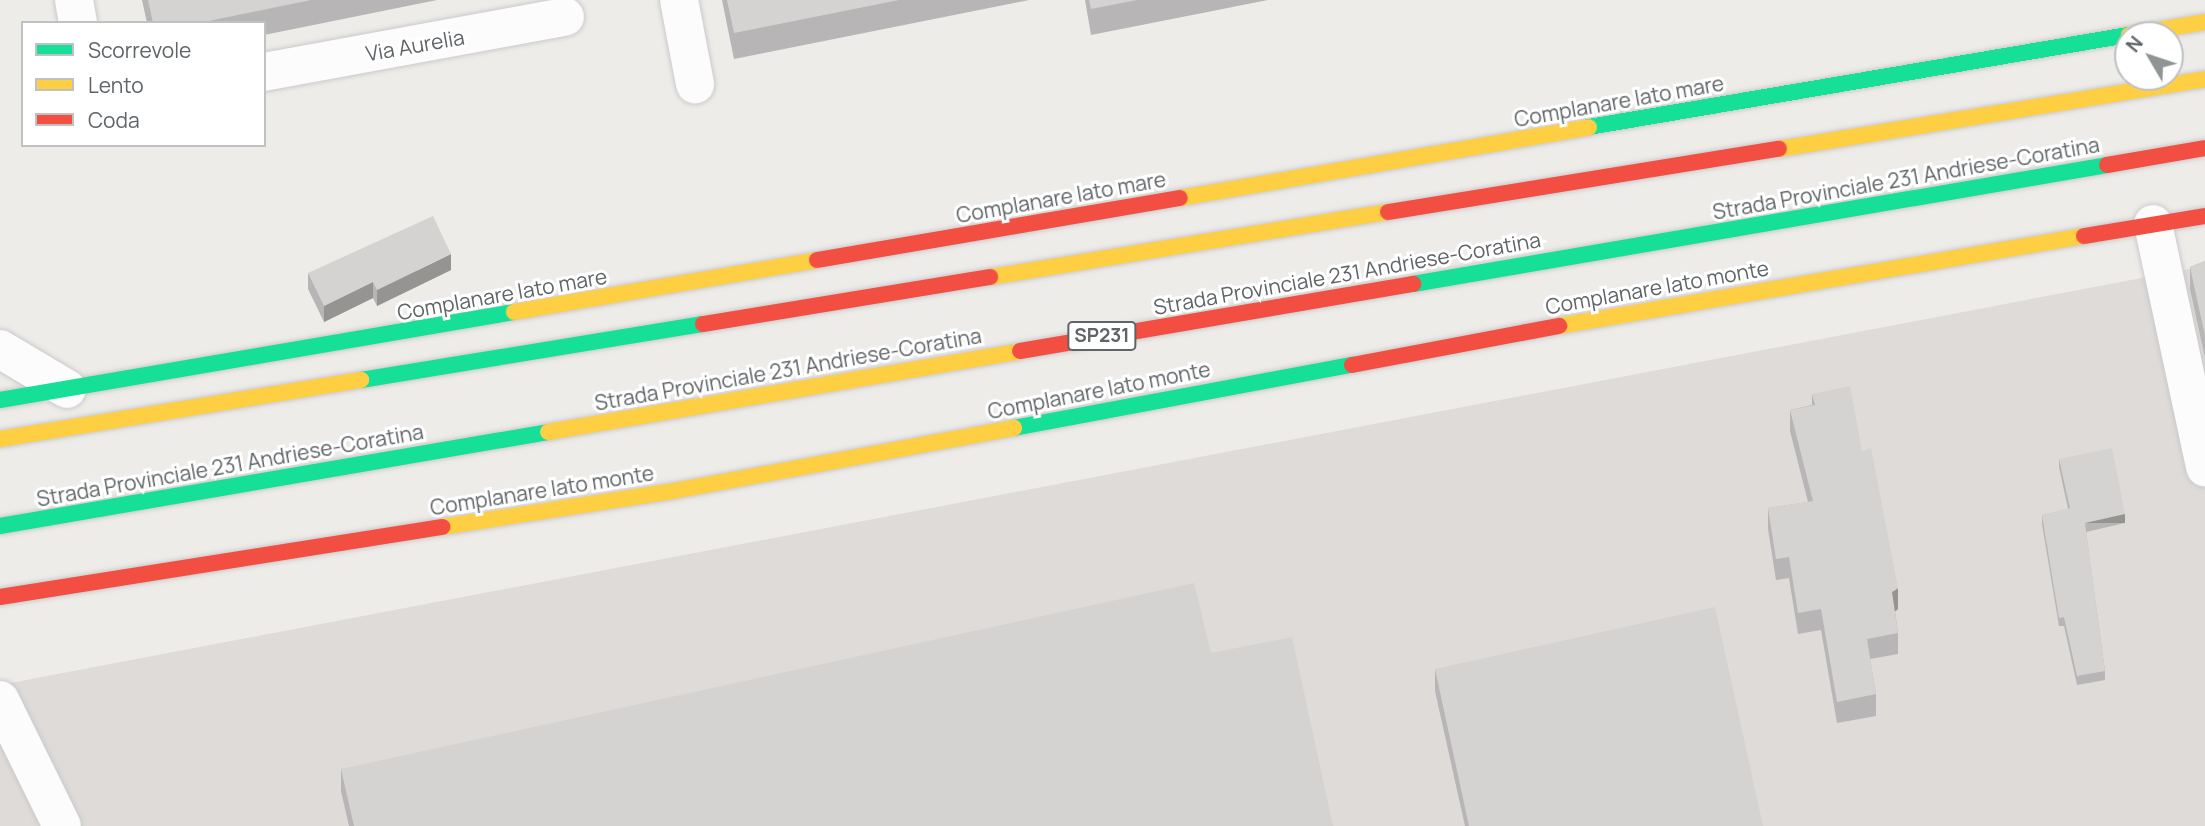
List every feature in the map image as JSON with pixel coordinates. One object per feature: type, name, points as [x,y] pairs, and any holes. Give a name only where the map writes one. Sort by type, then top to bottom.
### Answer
[{"type":"main road","name":"Complanare lato mare","points":[[2184,26],[2205,22]]},
{"type":"main road","name":"Complanare lato mare","points":[[0,400],[2114,37]]},
{"type":"main road","points":[[0,439],[2205,79]]},
{"type":"main road","name":"Strada Provinciale 231 Andriese-Coratina","points":[[0,526],[2205,148]]},
{"type":"main road","name":"Complanare lato monte","points":[[0,597],[668,492],[1759,289],[2205,216]]},
{"type":"street","points":[[74,0],[78,21]]},
{"type":"street","points":[[679,0],[695,84]]},
{"type":"street","name":"Via Aurelia","points":[[266,72],[565,17]]},
{"type":"street","points":[[2154,225],[2205,467]]},
{"type":"street","points":[[0,349],[66,389]]},
{"type":"street","points":[[0,700],[62,826]]},
{"type":"shaded area","points":[[2205,266],[2205,826],[0,826],[0,685]]},
{"type":"building","points":[[148,0],[311,0],[209,21],[153,21]]},
{"type":"building","points":[[727,0],[899,0],[734,33]]},
{"type":"building","points":[[1089,0],[1137,0],[1091,9]]},
{"type":"building","points":[[433,216],[451,254],[377,290],[373,282],[324,306],[308,273]]},
{"type":"building","points":[[2205,261],[2205,336],[2190,267]]},
{"type":"building","points":[[1850,386],[1862,451],[1871,448],[1898,588],[1892,592],[1898,633],[1867,639],[1876,694],[1837,702],[1821,609],[1798,613],[1789,557],[1776,559],[1768,508],[1813,501],[1790,410],[1815,405],[1812,394]]},
{"type":"building","points":[[2112,448],[2125,514],[2085,523],[2105,671],[2077,676],[2064,617],[2059,618],[2042,515],[2070,508],[2059,459]]},
{"type":"building","points":[[1194,583],[1211,653],[1292,637],[1333,826],[354,826],[341,769]]},
{"type":"building","points":[[1715,607],[1763,826],[1469,826],[1435,669]]},
{"type":"traffic: fast","points":[[1589,127],[2114,37]]},
{"type":"traffic: fast","points":[[1413,284],[2107,165]]},
{"type":"traffic: fast","points":[[0,400],[514,312]]},
{"type":"traffic: fast","points":[[361,380],[703,324]]},
{"type":"traffic: fast","points":[[1014,428],[1352,365]]},
{"type":"traffic: fast","points":[[0,526],[548,432]]},
{"type":"traffic: slow","points":[[2184,26],[2205,22]]},
{"type":"traffic: slow","points":[[1779,149],[2205,79]]},
{"type":"traffic: slow","points":[[1180,198],[1589,127]]},
{"type":"traffic: slow","points":[[990,277],[1388,212]]},
{"type":"traffic: slow","points":[[1559,326],[2084,236]]},
{"type":"traffic: slow","points":[[514,312],[817,260]]},
{"type":"traffic: slow","points":[[548,432],[1020,351]]},
{"type":"traffic: slow","points":[[0,439],[361,380]]},
{"type":"traffic: slow","points":[[442,527],[668,492],[1014,428]]},
{"type":"traffic: jam","points":[[2107,165],[2205,148]]},
{"type":"traffic: jam","points":[[1388,212],[1779,149]]},
{"type":"traffic: jam","points":[[817,260],[1180,198]]},
{"type":"traffic: jam","points":[[2084,236],[2205,216]]},
{"type":"traffic: jam","points":[[703,324],[990,277]]},
{"type":"traffic: jam","points":[[1020,351],[1413,284]]},
{"type":"traffic: jam","points":[[1352,365],[1559,326]]},
{"type":"traffic: jam","points":[[0,597],[442,527]]}]
